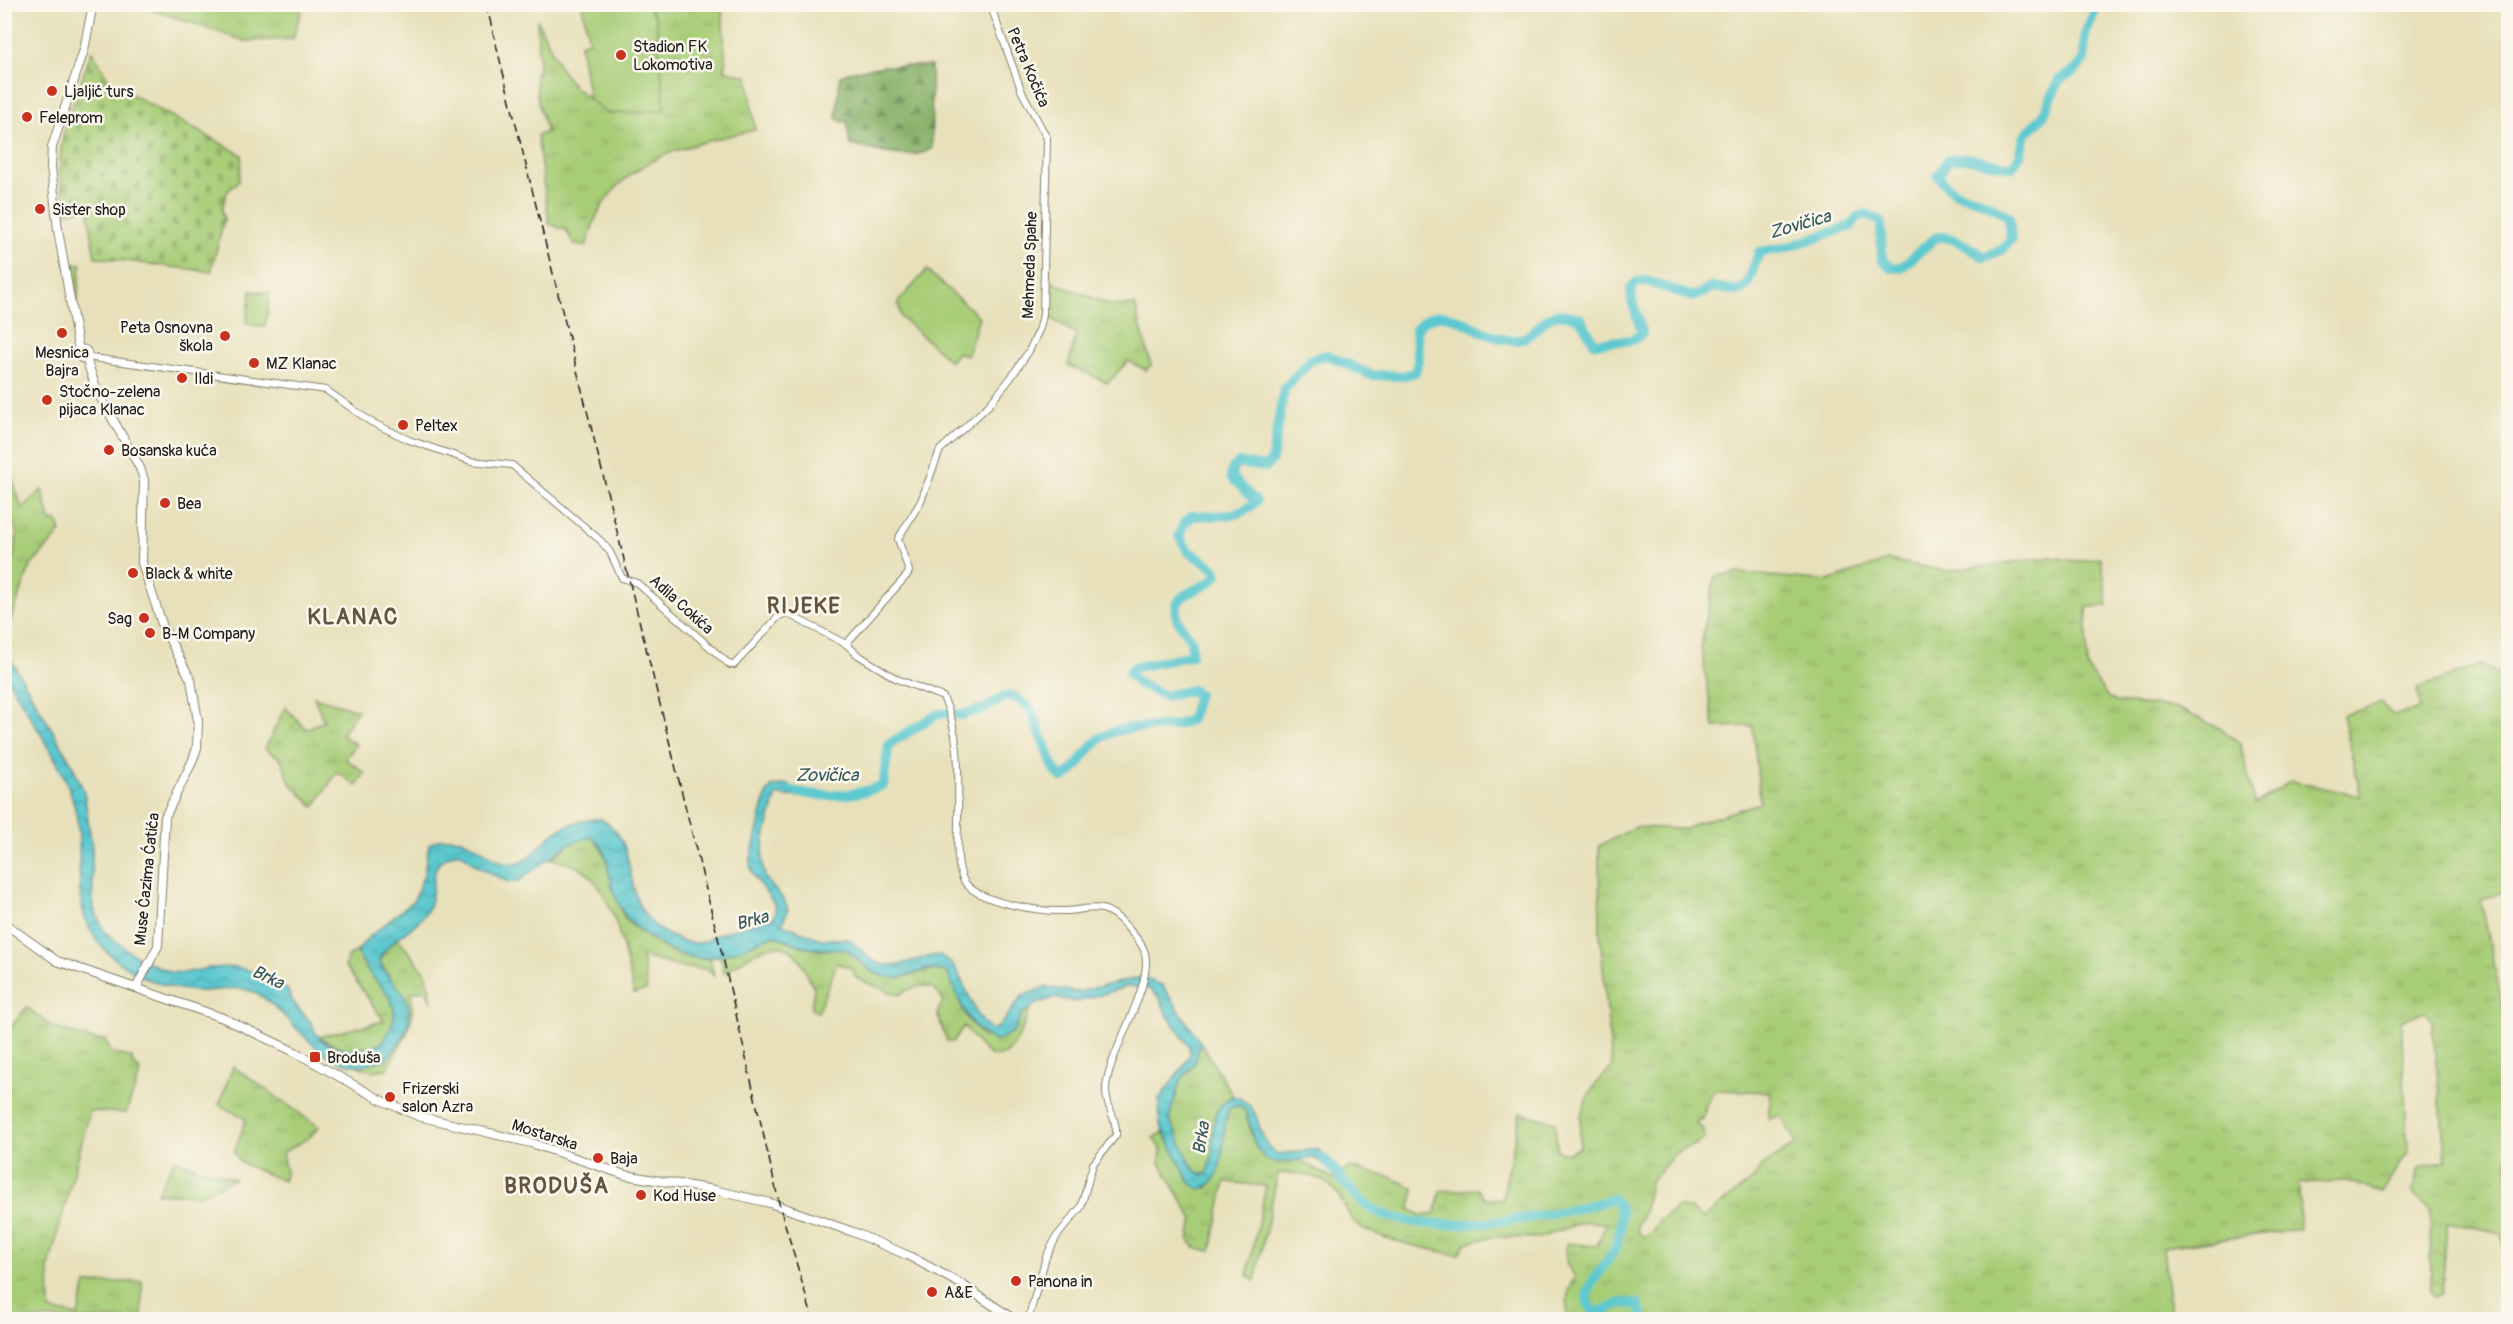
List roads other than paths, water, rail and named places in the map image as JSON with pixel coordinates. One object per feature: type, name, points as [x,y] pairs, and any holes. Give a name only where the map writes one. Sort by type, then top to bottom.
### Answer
[{"type":"main road","name":"Muse Ćazima Ćatića","points":[[93,4],[84,50],[52,147],[51,167],[58,230],[78,336],[86,355],[88,369],[106,409],[140,468],[144,480],[142,563],[163,627],[191,680],[198,705],[196,748],[165,817],[159,938],[143,979],[136,988]]},
{"type":"main road","name":"Mostarska","points":[[4,923],[57,961],[223,1018],[263,1036],[379,1099],[418,1116],[531,1143],[636,1178],[750,1197],[853,1232],[943,1274],[1015,1320]]},
{"type":"street","name":"Petra Kočića","points":[[990,4],[1022,92],[1047,138]]},
{"type":"street","name":"Mehmeda Spahe","points":[[846,644],[908,574],[898,539],[921,501],[940,450],[1001,391],[1018,369],[1040,328],[1045,299],[1047,138]]},
{"type":"street","name":"Adila Cokića","points":[[86,355],[326,390],[370,422],[409,440],[471,460],[512,465],[600,541],[610,552],[622,578],[637,582],[730,665],[734,665],[783,614],[790,614],[806,625],[846,644]]},
{"type":"street","points":[[846,644],[873,666],[916,688],[941,696],[945,701],[957,758],[958,854],[962,874],[968,886],[980,895],[1004,902],[1062,911],[1096,908],[1110,912],[1123,923],[1141,945],[1146,956],[1139,993],[1107,1080],[1106,1096],[1116,1135],[1093,1164],[1081,1207],[1057,1236],[1046,1257],[1028,1320]]},
{"type":"water","points":[[4,648],[71,762],[84,792],[92,848],[93,906],[104,931],[131,953],[169,972],[184,973],[209,968],[236,967],[258,973],[270,985],[287,989],[293,1002],[317,1034],[324,1042],[332,1046],[356,1049],[381,1044],[391,1028],[394,1016],[393,1005],[357,951],[367,939],[414,900],[424,874],[429,844],[456,838],[472,844],[504,863],[515,864],[528,858],[553,834],[564,827],[582,821],[601,819],[615,830],[623,843],[634,889],[639,904],[648,919],[671,936],[689,943],[701,943],[719,934],[773,918],[775,906],[756,879],[750,862],[766,795],[771,787],[788,784],[804,794],[799,797],[777,795],[763,850],[764,872],[767,880],[784,900],[788,910],[782,924],[821,939],[848,939],[870,958],[881,964],[897,965],[940,955],[955,967],[980,1019],[992,1030],[1000,1026],[1022,996],[1045,987],[1077,992],[1141,977],[1162,985],[1201,1043],[1194,1064],[1180,1081],[1169,1118],[1194,1170],[1207,1174],[1211,1164],[1214,1121],[1217,1111],[1233,1096],[1250,1106],[1269,1146],[1277,1154],[1318,1149],[1335,1169],[1314,1158],[1276,1163],[1265,1159],[1256,1148],[1246,1111],[1238,1106],[1229,1108],[1220,1167],[1216,1177],[1209,1185],[1199,1189],[1190,1183],[1160,1124],[1159,1099],[1185,1064],[1190,1053],[1189,1046],[1168,1016],[1160,999],[1150,989],[1129,986],[1077,1002],[1053,998],[1036,1004],[1022,1014],[1014,1031],[997,1041],[987,1037],[971,1022],[947,972],[928,969],[899,978],[887,977],[873,972],[846,950],[809,948],[774,935],[712,958],[683,955],[667,949],[636,928],[624,914],[614,893],[601,846],[589,837],[569,844],[517,882],[508,882],[477,866],[460,852],[439,863],[433,878],[432,896],[424,915],[388,947],[379,961],[408,1004],[406,1030],[386,1059],[359,1065],[341,1062],[316,1047],[272,1005],[254,992],[239,989],[200,991],[170,987],[131,970],[103,948],[90,930],[83,912],[80,893],[78,830],[71,794],[52,754],[7,679],[4,668]]},
{"type":"waterway","name":"Zovičica","points":[[792,791],[815,795],[838,795],[861,792],[883,785],[889,744],[938,714],[961,715],[984,709],[1003,697],[1013,696],[1030,708],[1055,771],[1062,778],[1073,770],[1095,743],[1112,732],[1170,726],[1191,719],[1198,694],[1192,690],[1165,696],[1138,683],[1129,673],[1133,668],[1191,655],[1191,641],[1176,616],[1177,604],[1186,595],[1217,575],[1214,568],[1188,551],[1179,536],[1184,523],[1193,516],[1218,516],[1242,512],[1256,501],[1231,477],[1233,468],[1239,463],[1266,467],[1272,460],[1284,389],[1312,359],[1327,355],[1371,375],[1403,376],[1415,372],[1418,361],[1416,329],[1427,320],[1437,316],[1448,316],[1460,320],[1495,337],[1516,340],[1528,336],[1547,319],[1558,314],[1580,318],[1594,343],[1633,340],[1642,333],[1632,300],[1631,288],[1637,282],[1647,281],[1693,297],[1713,287],[1737,291],[1747,286],[1759,252],[1785,248],[1851,226],[1857,217],[1867,214],[1881,222],[1882,260],[1891,268],[1902,267],[1935,238],[1954,240],[1984,257],[2003,249],[2011,239],[2009,217],[1983,202],[1954,192],[1938,176],[1948,160],[1965,158],[2012,167],[2020,155],[2025,135],[2043,116],[2059,80],[2077,69],[2084,60],[2085,34],[2098,4]]},
{"type":"waterway","name":"Zovičica","points":[[2155,4],[2163,4]]},
{"type":"waterway","name":"Brka","points":[[1324,1159],[1351,1191],[1371,1208],[1394,1218],[1423,1223],[1456,1224],[1525,1218],[1613,1199],[1621,1212],[1617,1242],[1612,1254],[1589,1289],[1587,1298],[1589,1306],[1597,1313],[1621,1303],[1638,1304],[1644,1320]]},
{"type":"railway","points":[[486,4],[724,962],[780,1207],[813,1320]]},
{"type":"place","name":"Stadion FK Lokomotiva","points":[[621,55]]},
{"type":"place","name":"Ljaljić turs","points":[[52,91]]},
{"type":"place","name":"Feleprom","points":[[27,117]]},
{"type":"place","name":"Sister shop","points":[[40,209]]},
{"type":"place","name":"Mesnica Bajra","points":[[62,333]]},
{"type":"place","name":"Peta Osnovna škola","points":[[225,336]]},
{"type":"place","name":"MZ Klanac","points":[[254,363]]},
{"type":"place","name":"Ildi","points":[[182,378]]},
{"type":"place","name":"Stočno-zelena pijaca Klanac","points":[[47,400]]},
{"type":"place","name":"Peltex","points":[[403,425]]},
{"type":"place","name":"Bosanska kuća","points":[[109,450]]},
{"type":"place","name":"Bea","points":[[165,503]]},
{"type":"place","name":"Black & white","points":[[133,573]]},
{"type":"place","name":"Sag","points":[[144,618]]},
{"type":"place","name":"B-M Company","points":[[150,633]]},
{"type":"place","name":"Broduša","points":[[315,1057]]},
{"type":"place","name":"Frizerski salon Azra","points":[[390,1097]]},
{"type":"place","name":"Baja","points":[[598,1158]]},
{"type":"place","name":"Kod Huse","points":[[641,1195]]},
{"type":"place","name":"Panona in","points":[[1016,1281]]},
{"type":"place","name":"A&E","points":[[932,1292]]},
{"type":"district","name":"RIJEKE","points":[[804,605]]},
{"type":"district","name":"KLANAC","points":[[353,616]]},
{"type":"district","name":"BRODUŠA","points":[[557,1185]]}]
